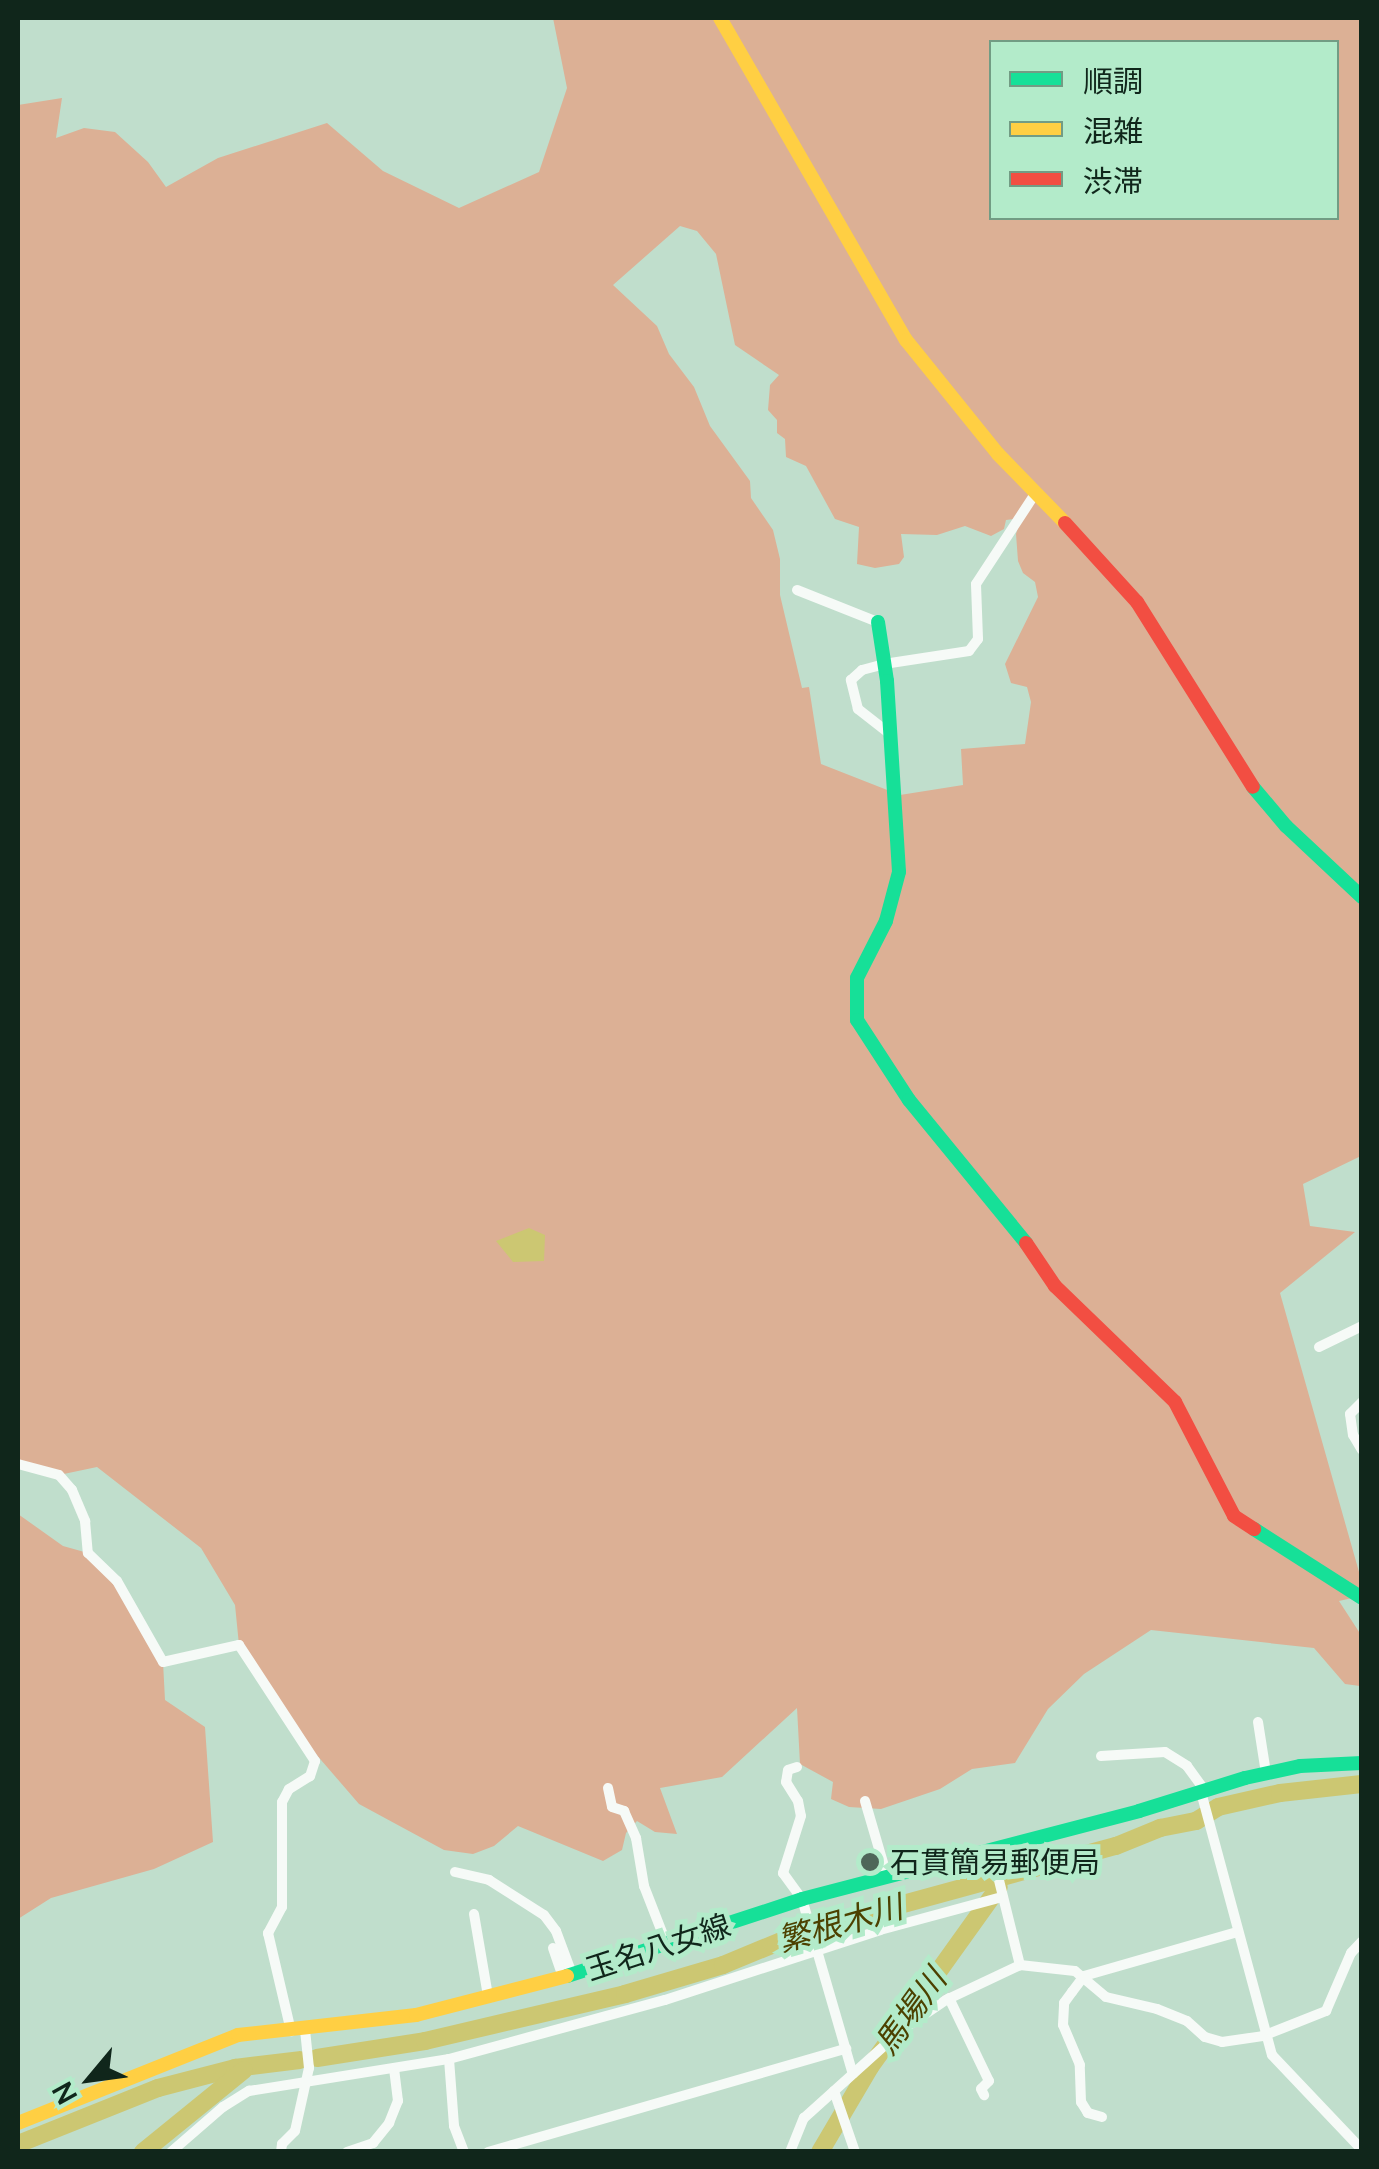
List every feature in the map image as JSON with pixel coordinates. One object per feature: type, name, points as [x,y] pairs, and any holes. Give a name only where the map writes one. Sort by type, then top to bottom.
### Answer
[{"type":"street","points":[[720,18],[906,340],[964,417],[1096,553],[1137,602],[1218,738],[1260,798],[1362,897]]},
{"type":"street","points":[[890,734],[858,709],[851,680],[862,670],[884,664],[968,651],[978,639],[976,584],[1035,494]]},
{"type":"street","points":[[798,590],[878,622],[884,664],[900,872],[886,921],[857,978],[857,1020],[909,1100],[1018,1231],[1055,1286],[1175,1402],[1234,1516],[1362,1598]]},
{"type":"street","points":[[1320,1347],[1362,1326]]},
{"type":"street","points":[[1362,1402],[1350,1414],[1353,1436],[1362,1450]]},
{"type":"street","points":[[18,1464],[59,1474],[72,1490],[85,1521],[88,1553],[117,1581],[164,1662],[239,1645],[315,1761],[310,1776],[289,1789],[282,1802],[282,1907],[268,1934],[310,2068],[294,2132],[282,2144],[281,2152]]},
{"type":"street","points":[[1258,1722],[1266,1773]]},
{"type":"street","points":[[1101,1756],[1165,1752],[1187,1766],[1203,1795],[1263,2036],[1283,2070],[1362,2150]]},
{"type":"street","name":"玉名八女線","points":[[18,2124],[238,2035],[416,2015],[666,1946],[802,1899],[1203,1795],[1266,1773],[1300,1766],[1362,1762]]},
{"type":"street","points":[[797,1768],[788,1770],[786,1782],[801,1816],[784,1872],[802,1899],[852,2074]]},
{"type":"street","points":[[608,1788],[612,1806],[624,1810],[636,1838],[644,1886],[666,1946]]},
{"type":"street","points":[[865,1801],[886,1876]]},
{"type":"street","points":[[991,1850],[1020,1965]]},
{"type":"street","points":[[455,1872],[489,1880],[544,1916],[556,1931],[568,1975]]},
{"type":"street","points":[[172,2152],[223,2107],[249,2092],[394,2069],[405,2062],[449,2058],[665,2000],[818,1950],[1002,1897]]},
{"type":"street","points":[[474,1914],[488,1996]]},
{"type":"street","points":[[790,2152],[804,2118],[903,2029],[950,1998],[1020,1965],[1084,1976],[1237,1932]]},
{"type":"street","points":[[1084,1976],[1106,1997],[1187,2021],[1205,2037],[1222,2042],[1263,2036],[1306,2023],[1326,2012],[1351,1953],[1362,1942]]},
{"type":"street","points":[[553,1948],[568,1975]]},
{"type":"street","points":[[1084,1976],[1064,2003],[1064,2026],[1080,2065],[1081,2102],[1088,2113],[1102,2117]]},
{"type":"street","points":[[950,1998],[989,2081],[981,2089],[984,2094]]},
{"type":"street","points":[[488,2152],[846,2049]]},
{"type":"street","points":[[449,2058],[454,2126],[464,2152]]},
{"type":"street","points":[[347,2152],[356,2145],[373,2143],[389,2122],[398,2101],[394,2069]]},
{"type":"street","points":[[834,2090],[855,2152]]},
{"type":"shaded area","points":[[553,18],[1361,18],[1361,1156],[1303,1184],[1310,1226],[1355,1232],[1280,1293],[1361,1579],[1361,1596],[1339,1601],[1361,1635],[1360,1686],[1345,1684],[1314,1648],[1151,1630],[1084,1674],[1048,1709],[1015,1763],[972,1769],[940,1789],[881,1809],[849,1807],[831,1799],[833,1782],[800,1764],[797,1708],[722,1777],[660,1788],[677,1834],[655,1832],[637,1821],[626,1833],[622,1850],[603,1861],[518,1826],[494,1846],[473,1854],[444,1850],[359,1804],[296,1731],[239,1645],[235,1605],[201,1548],[97,1467],[59,1475],[18,1464],[18,105],[62,98],[56,138],[84,128],[115,132],[148,162],[166,187],[218,158],[327,123],[383,171],[459,208],[539,172],[567,88]],"holes":[[[680,226],[697,231],[716,254],[735,345],[779,375],[770,385],[768,410],[777,420],[777,433],[785,439],[786,457],[806,466],[835,519],[859,527],[857,564],[875,568],[899,564],[904,557],[901,534],[937,535],[965,526],[991,536],[1004,529],[1006,520],[1021,518],[1016,534],[1018,561],[1023,573],[1035,582],[1038,597],[1005,664],[1011,683],[1027,687],[1031,702],[1025,744],[961,749],[963,785],[900,795],[821,764],[809,687],[802,688],[780,595],[780,559],[773,530],[751,498],[750,481],[710,426],[694,387],[669,354],[657,326],[613,285]]]},
{"type":"shaded area","points":[[529,1228],[545,1235],[544,1261],[513,1262],[496,1241]]},
{"type":"shaded area","points":[[18,1514],[63,1546],[88,1553],[117,1581],[163,1662],[165,1700],[205,1727],[213,1842],[154,1869],[51,1898],[18,1919]]},
{"type":"waterway","name":"繁根木川","points":[[317,2058],[425,2041],[625,1994],[723,1965],[808,1930],[1196,1821],[1218,1807],[1280,1793],[1362,1784]]},
{"type":"waterway","name":"馬場川","points":[[820,2152],[870,2067],[999,1887]]},
{"type":"waterway","name":"繁根木川","points":[[18,2144],[158,2088],[235,2068],[300,2060]]},
{"type":"waterway","points":[[143,2152],[244,2070]]},
{"type":"traffic: fast","points":[[878,622],[887,681],[899,872],[886,921],[857,978],[857,1020],[909,1100],[1026,1243]]},
{"type":"traffic: fast","points":[[1253,787],[1286,826],[1362,897]]},
{"type":"traffic: fast","points":[[1254,1529],[1362,1598]]},
{"type":"traffic: fast","points":[[567,1976],[802,1899],[1139,1811],[1245,1778],[1300,1766],[1362,1763]]},
{"type":"traffic: slow","points":[[720,18],[906,340],[998,454],[1065,523]]},
{"type":"traffic: slow","points":[[18,2123],[238,2035],[416,2015],[567,1976]]},
{"type":"traffic: jam","points":[[1065,523],[1137,602],[1253,787]]},
{"type":"traffic: jam","points":[[1026,1243],[1055,1286],[1175,1402],[1234,1516],[1254,1529]]},
{"type":"place","name":"石貫簡易郵便局","points":[[870,1862]]}]
